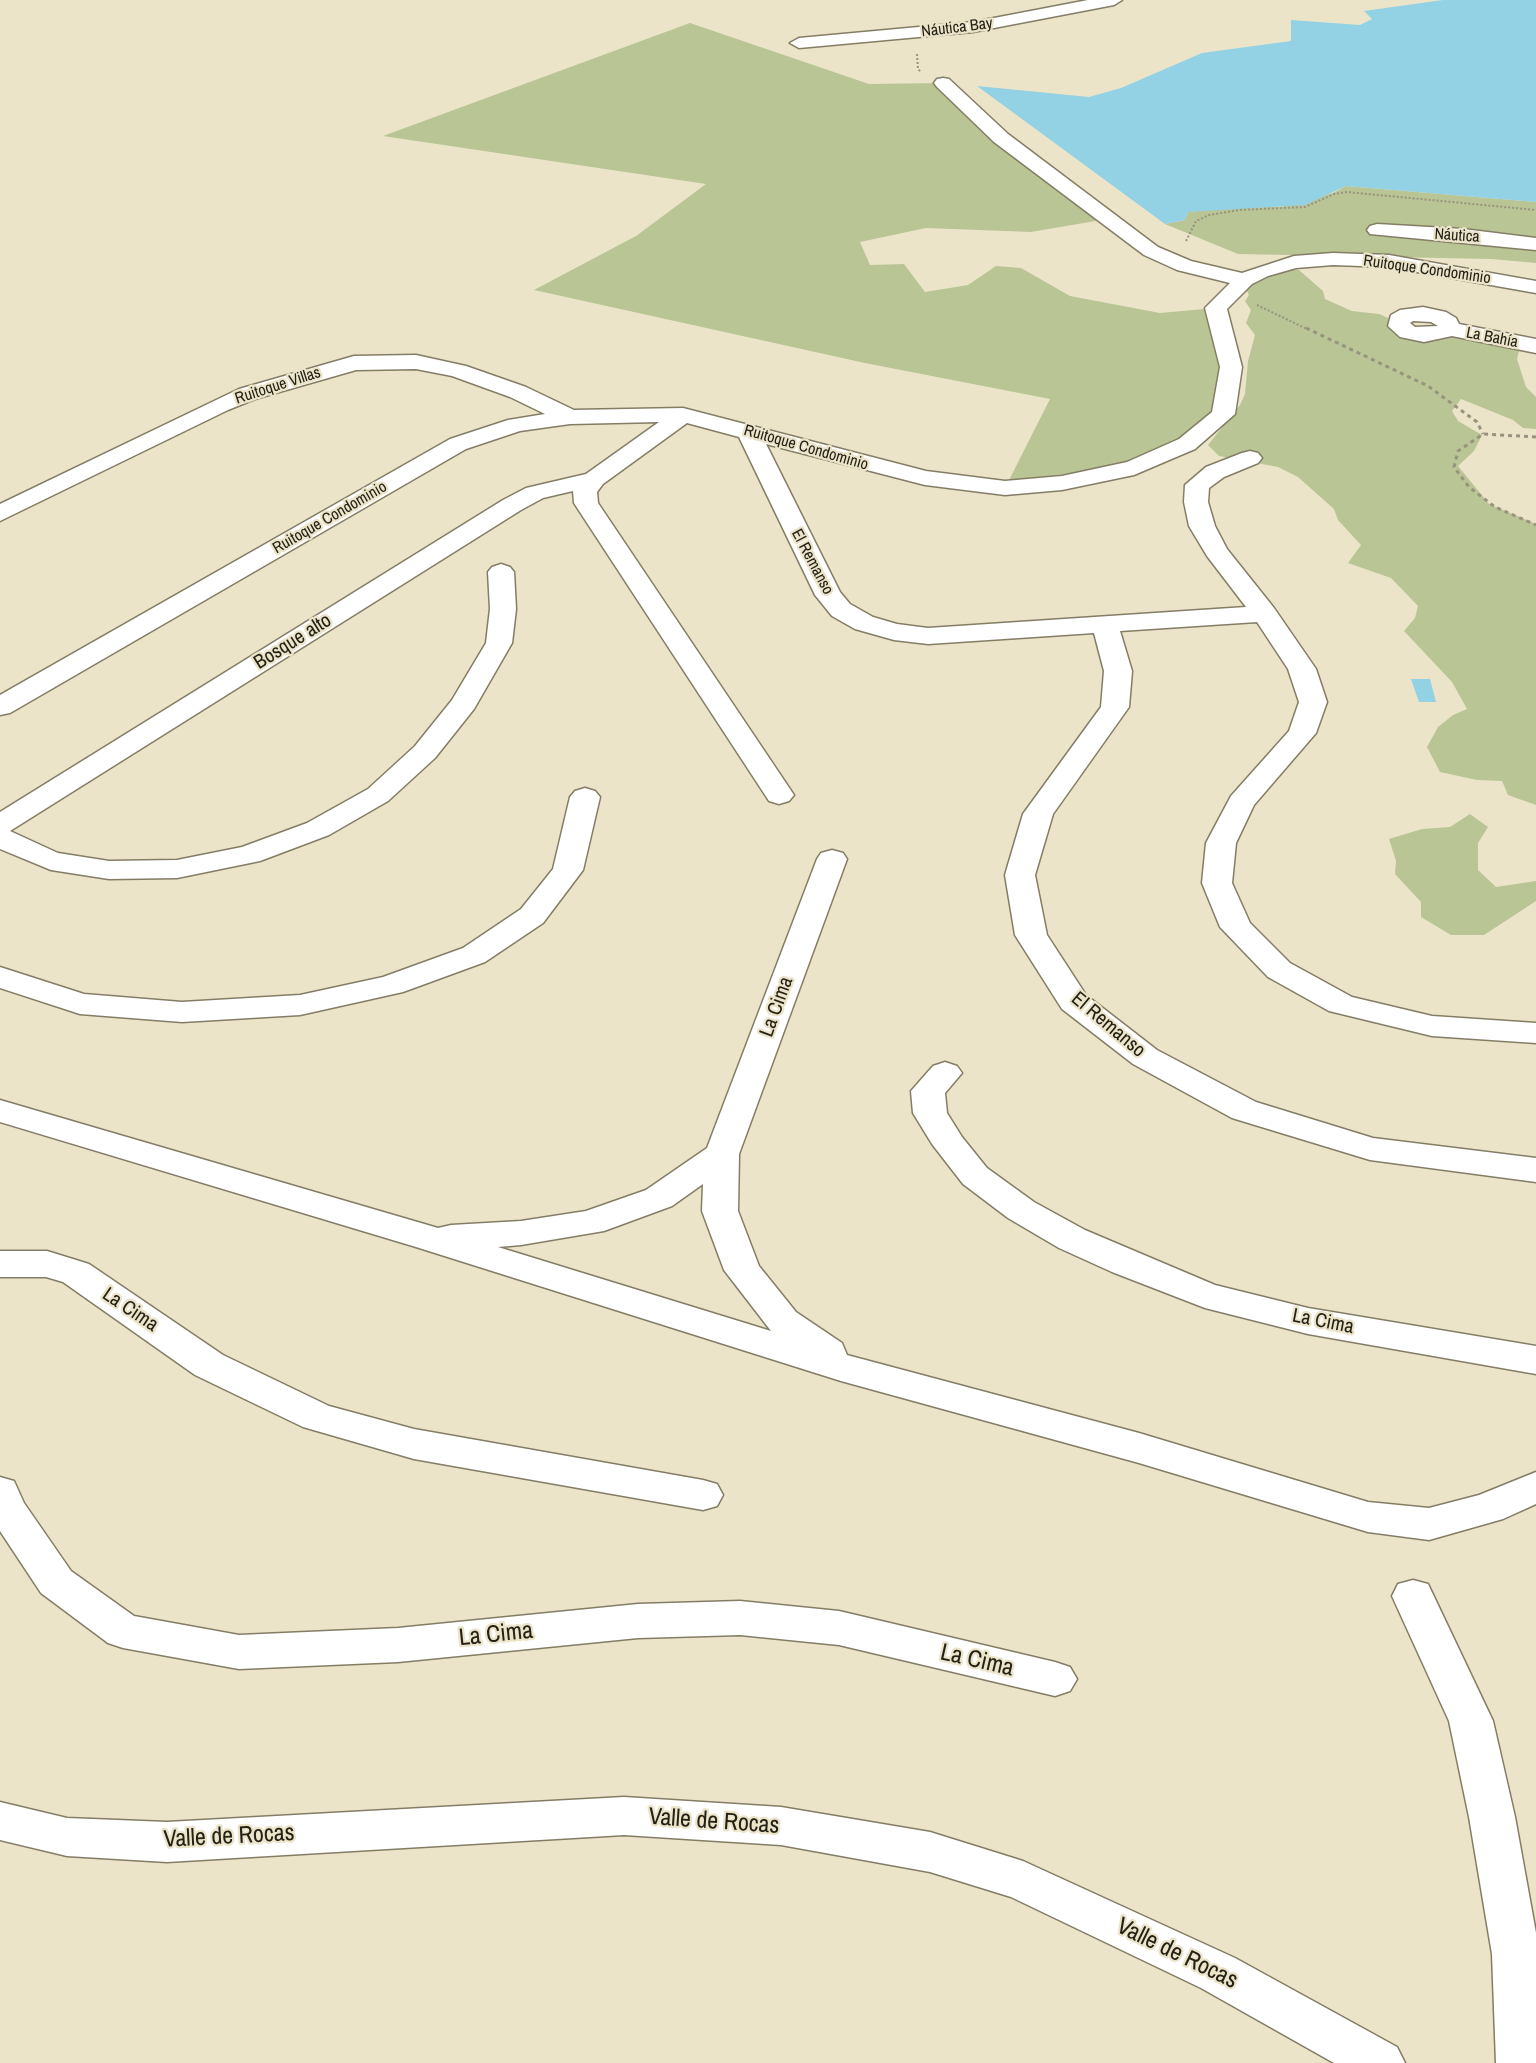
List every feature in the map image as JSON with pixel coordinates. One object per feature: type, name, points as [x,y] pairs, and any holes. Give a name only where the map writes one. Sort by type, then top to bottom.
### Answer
[{"type":"street","name":"Náutica Bay","points":[[799,43],[973,27],[1114,0]]},
{"type":"street","points":[[943,83],[1001,138],[1151,251],[1184,266],[1245,280]]},
{"type":"street","name":"Náutica","points":[[1377,230],[1463,235],[1536,244]]},
{"type":"street","name":"Ruitoque Condominio","points":[[0,707],[458,444],[516,425],[570,417],[626,414],[683,415],[915,476],[1005,488],[1062,483],[1134,468],[1187,444],[1223,414],[1231,367],[1216,308],[1245,280],[1261,272],[1294,262],[1333,259],[1389,261],[1536,287]]},
{"type":"street","name":"La Bahía","points":[[1449,329],[1536,346]]},
{"type":"street","name":"Ruitoque Villas","points":[[0,514],[220,405],[279,384],[354,363],[416,362],[458,371],[518,392],[570,417]]},
{"type":"street","name":"Bosque alto","points":[[0,825],[512,505],[544,490],[594,480],[683,415]]},
{"type":"street","name":"El Remanso","points":[[748,431],[828,595],[841,610],[864,623],[894,632],[928,636],[1265,614]]},
{"type":"street","points":[[1250,458],[1215,472],[1197,484],[1196,502],[1202,526],[1216,551],[1265,614],[1302,669],[1313,702],[1302,733],[1241,802],[1221,843],[1217,883],[1236,927],[1279,970],[1341,1004],[1432,1026],[1536,1033]]},
{"type":"street","points":[[594,480],[585,492],[586,503],[779,795]]},
{"type":"street","points":[[0,838],[51,861],[109,870],[177,869],[249,855],[318,830],[378,795],[425,752],[464,703],[499,643],[503,609],[501,572]]},
{"type":"street","name":"El Remanso","points":[[1105,625],[1118,671],[1115,707],[1038,814],[1020,875],[1031,935],[1074,1002],[1144,1057],[1244,1110],[1370,1149],[1536,1170]]},
{"type":"street","points":[[0,977],[80,1004],[182,1012],[300,1005],[392,986],[474,954],[531,916],[568,870],[585,797]]},
{"type":"street","name":"La Cima","points":[[832,859],[722,1154],[720,1211],[742,1270],[783,1321],[855,1371]]},
{"type":"street","name":"La Cima","points":[[945,1073],[928,1091],[930,1113],[949,1144],[975,1176],[1021,1210],[1072,1239],[1125,1263],[1205,1294],[1308,1321],[1536,1360]]},
{"type":"street","name":"La Cima","points":[[0,1111],[429,1238],[855,1371],[1139,1448],[1368,1517],[1429,1524],[1489,1508],[1536,1487]]},
{"type":"street","name":"La Cima","points":[[429,1238],[521,1233],[591,1222],[658,1198],[722,1154]]},
{"type":"street","name":"La Cima","points":[[0,1264],[47,1264],[76,1273],[209,1365],[317,1417],[414,1444],[703,1496]]},
{"type":"street","name":"La Cima","points":[[0,1492],[6,1508],[56,1582],[123,1631],[239,1653],[398,1645],[638,1621],[740,1618],[839,1628],[1054,1678]]},
{"type":"street","points":[[1413,1596],[1471,1721],[1492,1817],[1516,1954],[1521,2063]]},
{"type":"street","name":"Valle de Rocas","points":[[0,1821],[67,1837],[167,1842],[624,1816],[781,1826],[930,1852],[1023,1881],[1218,1973],[1380,2063]]},
{"type":"path","points":[[891,35],[914,46],[917,52],[918,69],[926,77],[943,83]]},
{"type":"path","points":[[1151,251],[1175,247],[1186,241],[1196,221],[1209,215],[1239,210],[1305,207],[1334,194],[1347,192],[1536,210]]},
{"type":"path","points":[[1255,304],[1428,386],[1477,422],[1483,434]]},
{"type":"path","points":[[1536,437],[1483,434],[1458,451],[1454,467],[1469,487],[1495,507],[1536,525]]},
{"type":"green space","points":[[690,23],[869,84],[943,83],[1107,219],[1031,232],[926,228],[860,242],[870,265],[904,264],[925,292],[968,285],[996,266],[1021,268],[1070,296],[1160,313],[1216,308],[1220,332],[1223,414],[1134,468],[1005,488],[1050,399],[865,363],[534,290],[636,236],[706,184],[383,136]]},
{"type":"green space","points":[[1346,186],[1536,202],[1536,263],[1491,259],[1238,254],[1165,224],[1185,220],[1188,212],[1238,207],[1280,207],[1333,193]]},
{"type":"green space","points":[[1281,270],[1299,270],[1323,291],[1325,299],[1352,311],[1379,314],[1407,326],[1484,339],[1519,351],[1517,359],[1526,387],[1536,397],[1536,429],[1523,428],[1513,420],[1461,399],[1452,411],[1458,421],[1482,435],[1474,451],[1458,466],[1489,504],[1536,524],[1536,805],[1508,795],[1502,781],[1477,780],[1440,772],[1427,747],[1438,727],[1453,715],[1467,709],[1452,682],[1404,631],[1415,618],[1418,606],[1391,578],[1348,563],[1361,545],[1338,520],[1334,509],[1298,477],[1278,467],[1219,456],[1208,445],[1240,405],[1245,394],[1248,361],[1255,335],[1246,323],[1251,310],[1245,301],[1249,295],[1245,287],[1258,278]]},
{"type":"green space","points":[[1470,814],[1488,827],[1478,843],[1478,870],[1496,887],[1536,881],[1536,901],[1484,935],[1451,935],[1421,917],[1421,902],[1395,874],[1396,861],[1389,839],[1422,829],[1450,827]]},
{"type":"water","points":[[1443,0],[1536,0],[1536,202],[1346,186],[1305,205],[1188,212],[1185,220],[1165,224],[977,86],[1089,97],[1121,88],[1202,53],[1291,41],[1291,20],[1360,25],[1372,19],[1364,11]]},
{"type":"water","points":[[1411,679],[1430,679],[1436,702],[1419,702]]}]
